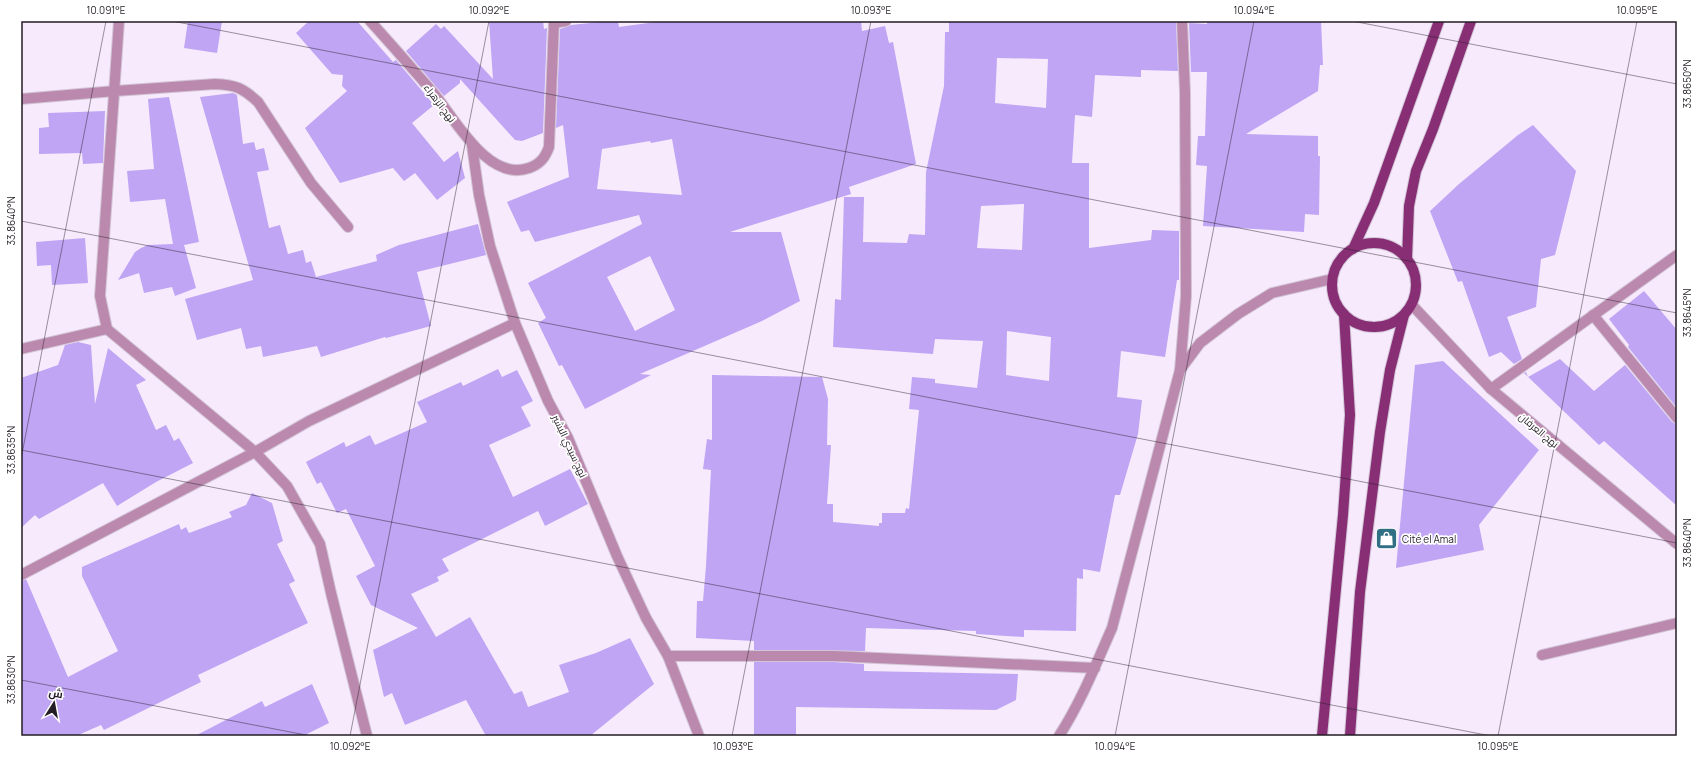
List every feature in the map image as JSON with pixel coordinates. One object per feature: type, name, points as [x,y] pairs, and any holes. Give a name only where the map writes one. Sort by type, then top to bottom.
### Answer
[{"type":"main road","points":[[1353,249],[1374,203],[1438,21]]},
{"type":"main road","points":[[1407,259],[1409,206],[1416,171],[1471,21]]},
{"type":"main road","points":[[1350,736],[1360,592],[1380,432],[1390,370],[1404,316],[1412,305],[1416,293],[1417,281],[1414,269],[1407,259],[1388,245],[1376,243],[1364,244],[1353,249],[1343,257],[1336,267],[1332,280],[1336,304],[1344,314],[1354,322],[1367,327],[1380,327],[1393,323],[1404,316]]},
{"type":"main road","points":[[1322,736],[1343,515],[1350,416],[1344,314]]},
{"type":"street","points":[[119,21],[100,296],[108,329],[255,452],[288,486],[320,544],[367,736]]},
{"type":"street","name":"نهج الزهراء","points":[[370,21],[432,91],[472,145],[501,166],[513,171],[520,171],[541,162],[546,156],[549,147],[554,22]]},
{"type":"street","points":[[554,22],[566,21]]},
{"type":"street","points":[[1059,736],[1068,723],[1095,668],[1112,628],[1180,370],[1186,296],[1186,92],[1182,21]]},
{"type":"street","points":[[21,99],[115,90],[215,84],[239,87],[258,102],[311,183],[348,227]]},
{"type":"street","name":"نهج سيدي البشير","points":[[472,145],[479,195],[490,246],[515,323],[548,401],[568,438],[617,556],[646,618],[668,656],[699,736]]},
{"type":"street","points":[[1490,389],[1677,254]]},
{"type":"street","points":[[1180,370],[1200,343],[1238,314],[1272,293],[1332,280]]},
{"type":"street","name":"نهج العرفان","points":[[1412,305],[1490,389],[1677,544]]},
{"type":"street","points":[[1593,315],[1677,418]]},
{"type":"street","points":[[21,575],[255,452],[309,421],[515,323]]},
{"type":"street","points":[[21,349],[108,329]]},
{"type":"street","points":[[1542,655],[1677,623]]},
{"type":"street","points":[[668,656],[834,656],[1095,668]]},
{"type":"building","points":[[188,21],[222,21],[217,53],[184,48]]},
{"type":"building","points":[[309,21],[357,21],[393,62],[396,60],[434,105],[412,123],[444,162],[458,151],[465,178],[437,200],[415,173],[404,181],[393,168],[340,183],[305,128],[347,91],[342,86],[343,75],[332,74],[296,33]]},
{"type":"building","points":[[489,21],[543,21],[544,29],[547,28],[543,133],[522,141],[515,140],[460,79],[460,83],[444,96],[406,51],[436,24],[441,29],[444,26],[493,79]]},
{"type":"building","points":[[610,21],[618,21],[619,27],[663,21],[861,21],[862,31],[885,26],[889,43],[893,42],[916,164],[849,187],[851,194],[730,232],[781,232],[800,301],[762,321],[640,374],[651,375],[585,409],[562,365],[559,366],[538,323],[546,318],[528,283],[642,224],[639,215],[535,242],[529,230],[521,232],[507,202],[569,177],[563,125],[556,128],[560,29],[571,25]],"holes":[[[672,139],[682,195],[597,189],[602,149]],[[650,256],[675,310],[635,331],[607,277]]]},
{"type":"building","points":[[949,21],[1176,22],[1178,71],[1141,70],[1141,77],[1095,75],[1092,117],[1075,115],[1072,163],[1089,163],[1089,248],[1151,240],[1152,230],[1179,231],[1179,280],[1177,280],[1165,357],[1121,351],[1117,397],[1142,400],[1138,434],[1120,495],[1115,495],[1100,572],[1083,569],[1083,579],[1077,578],[1076,631],[1024,630],[1024,637],[976,634],[976,631],[866,628],[865,651],[754,650],[754,641],[696,638],[697,601],[703,601],[706,566],[711,470],[703,469],[707,439],[712,440],[712,375],[822,377],[828,399],[827,445],[831,445],[827,504],[833,504],[833,522],[879,526],[879,523],[882,523],[882,513],[905,513],[906,508],[909,509],[919,410],[909,409],[912,377],[935,379],[935,383],[977,388],[983,341],[935,339],[933,354],[833,347],[835,299],[841,300],[844,197],[864,197],[863,242],[907,243],[909,234],[925,235],[926,172],[944,86],[945,32],[949,32]],"holes":[[[997,58],[1048,59],[1046,108],[995,103]],[[1024,204],[1022,250],[977,248],[981,206]],[[1007,331],[1051,337],[1049,381],[1006,375]]]},
{"type":"building","points":[[1207,21],[1321,21],[1323,65],[1320,65],[1318,91],[1246,134],[1318,136],[1318,156],[1320,156],[1319,215],[1305,214],[1304,232],[1203,226],[1207,166],[1196,165],[1198,136],[1205,136],[1207,72],[1191,72],[1189,23],[1207,24]]},
{"type":"building","points":[[233,93],[237,95],[243,144],[254,142],[256,150],[264,148],[269,170],[257,172],[269,228],[280,225],[288,254],[303,250],[306,263],[311,261],[316,277],[377,261],[376,255],[399,245],[478,224],[486,255],[417,272],[431,326],[386,338],[385,337],[321,357],[317,346],[263,357],[261,346],[246,349],[241,328],[197,340],[185,299],[253,280],[200,97]]},
{"type":"building","points":[[169,97],[199,242],[184,245],[196,288],[175,296],[172,287],[144,293],[139,273],[118,280],[135,252],[141,248],[148,245],[173,244],[165,199],[130,202],[127,171],[154,169],[148,99]]},
{"type":"building","points":[[105,111],[103,163],[83,164],[82,153],[39,154],[39,128],[49,127],[48,113]]},
{"type":"building","points":[[1533,125],[1576,171],[1555,255],[1541,259],[1536,307],[1507,317],[1522,359],[1514,364],[1501,352],[1489,357],[1462,281],[1458,282],[1430,211],[1459,184],[1518,135]]},
{"type":"building","points":[[85,238],[88,283],[52,285],[51,265],[37,266],[36,242]]},
{"type":"building","points":[[1644,291],[1677,330],[1677,408],[1628,347],[1629,345],[1609,319]]},
{"type":"building","points":[[78,342],[91,345],[95,404],[108,348],[146,380],[136,385],[156,430],[166,425],[174,441],[179,438],[193,463],[156,482],[117,506],[103,483],[39,519],[35,515],[21,528],[21,378],[58,365],[65,345]]},
{"type":"building","points":[[1560,359],[1594,391],[1625,365],[1672,422],[1677,424],[1677,506],[1604,441],[1599,445],[1528,377]]},
{"type":"building","points":[[1443,361],[1539,450],[1479,525],[1484,550],[1396,568],[1415,365]]},
{"type":"building","points":[[498,369],[502,377],[517,370],[533,401],[521,407],[531,426],[489,445],[513,497],[570,469],[588,504],[545,526],[538,511],[442,559],[449,571],[437,577],[439,581],[411,594],[436,637],[470,617],[514,694],[522,691],[528,707],[569,692],[559,665],[596,653],[630,638],[654,684],[590,736],[486,736],[466,700],[405,725],[392,693],[384,697],[373,650],[418,628],[371,605],[356,576],[375,566],[346,509],[337,513],[321,482],[317,484],[306,462],[344,442],[346,447],[370,435],[375,445],[427,422],[417,402],[461,382],[463,386]]},
{"type":"building","points":[[252,493],[272,503],[283,541],[277,544],[295,581],[289,584],[308,623],[198,675],[201,682],[104,730],[101,725],[76,736],[21,736],[21,581],[26,579],[68,677],[118,651],[82,576],[82,567],[179,524],[181,530],[186,527],[189,533],[232,517],[229,512],[246,505]]},
{"type":"building","points":[[754,662],[834,662],[864,664],[864,671],[1018,674],[1016,700],[996,710],[796,707],[796,736],[754,736]]},
{"type":"building","points":[[312,684],[329,723],[303,736],[195,736],[262,701],[265,707]]},
{"type":"place","name":"Cité el Amal","points":[[1386,539]]}]
